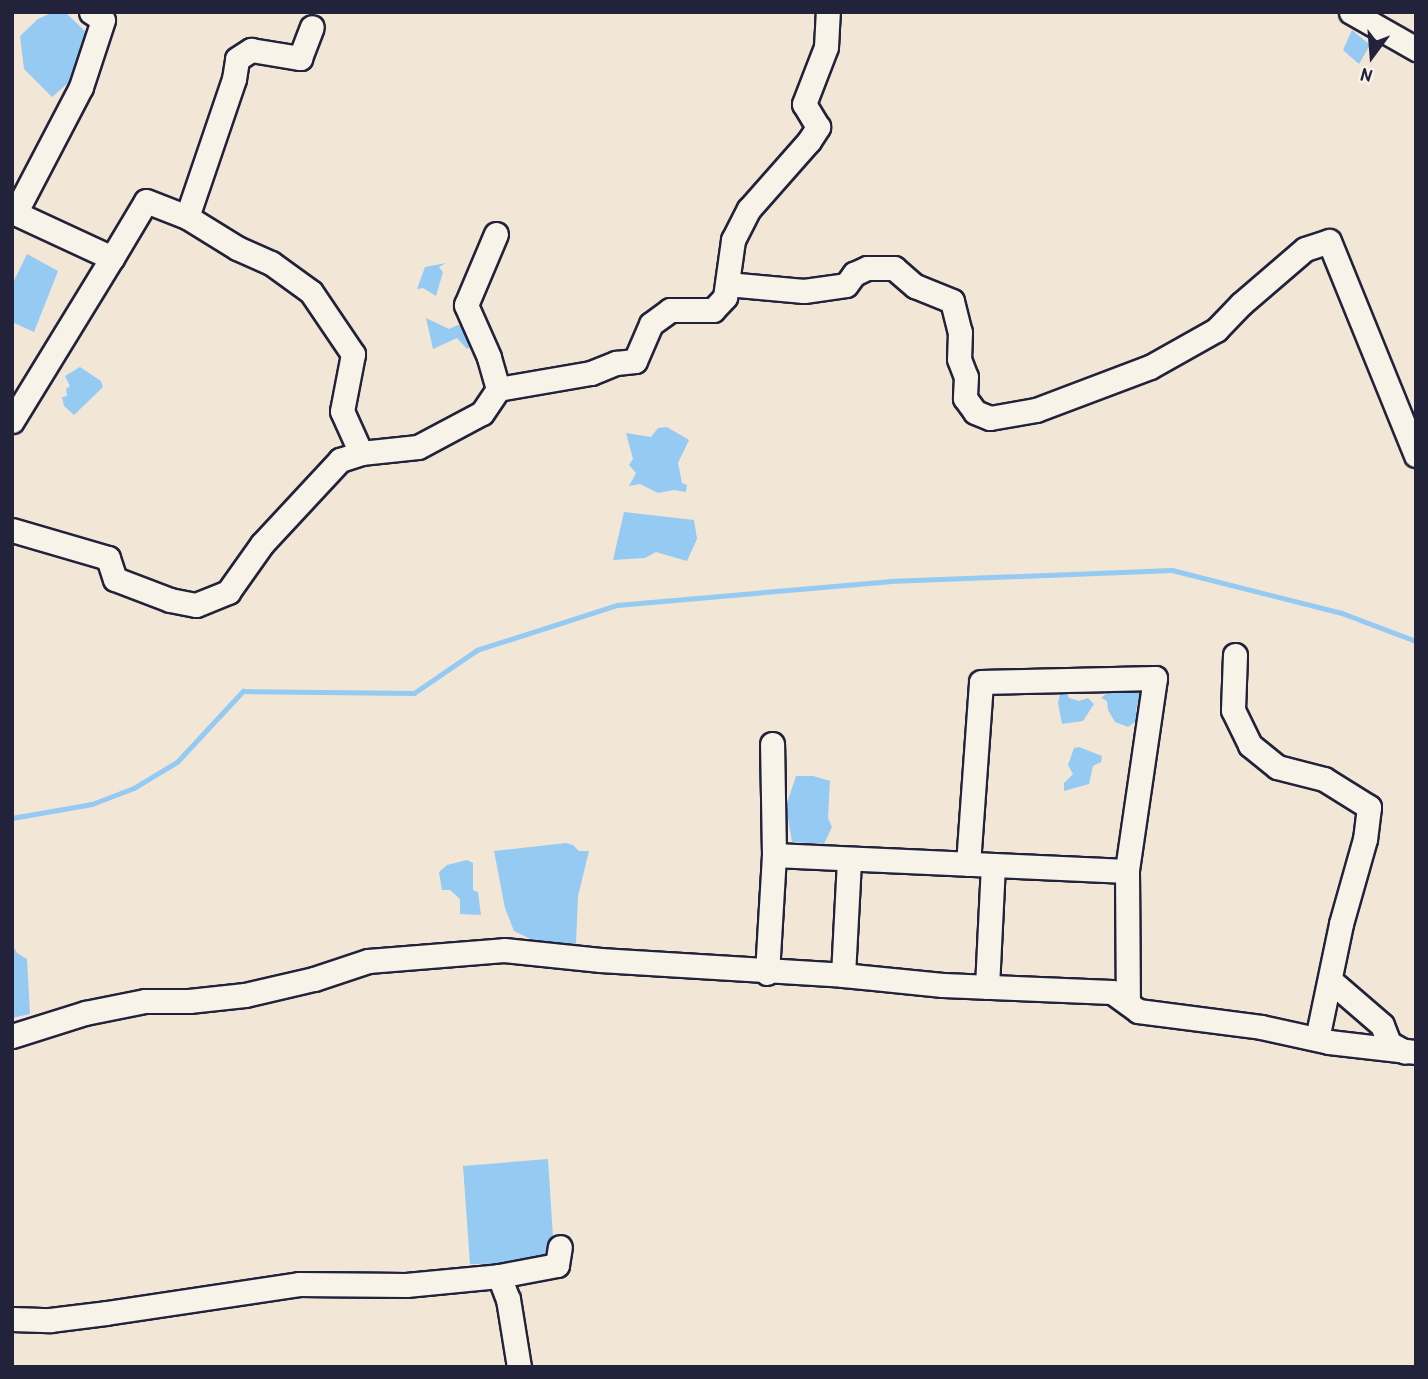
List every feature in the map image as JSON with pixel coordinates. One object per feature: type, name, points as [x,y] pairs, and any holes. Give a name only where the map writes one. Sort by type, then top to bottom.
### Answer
[{"type":"street","points":[[91,12],[103,20],[81,87],[15,213],[112,258]]},
{"type":"street","points":[[12,530],[108,558],[115,579],[170,600],[196,605],[228,592],[262,544],[340,460],[360,453],[418,447],[482,413],[498,389],[591,373],[617,363],[635,361],[651,324],[670,310],[713,310],[725,297],[733,240],[749,209],[809,141],[818,127],[804,104],[825,47],[828,12]]},
{"type":"street","points":[[1351,12],[1416,50]]},
{"type":"street","points":[[187,217],[234,79],[237,59],[251,50],[300,58],[312,27]]},
{"type":"street","points":[[12,421],[146,201],[187,217],[237,248],[271,263],[312,292],[353,354],[342,411],[360,453]]},
{"type":"street","points":[[496,234],[466,305],[489,357],[498,389]]},
{"type":"street","points":[[727,284],[804,291],[846,285],[854,274],[867,268],[894,268],[915,286],[952,301],[960,332],[959,359],[966,377],[965,398],[975,412],[990,418],[1036,410],[1150,368],[1216,330],[1241,304],[1305,249],[1329,241],[1416,455]]},
{"type":"street","points":[[1235,655],[1233,710],[1250,745],[1277,767],[1324,779],[1369,807],[1365,839],[1341,924],[1317,1039]]},
{"type":"street","points":[[968,864],[981,682],[1154,678],[1126,871],[1128,1003]]},
{"type":"street","points":[[767,973],[774,855],[772,744]]},
{"type":"street","points":[[774,855],[849,861],[1126,871]]},
{"type":"street","points":[[843,975],[849,861]]},
{"type":"street","points":[[987,987],[993,865]]},
{"type":"street","points":[[12,1036],[85,1013],[145,1001],[189,1001],[244,995],[314,979],[368,961],[428,955],[527,951],[600,960],[767,973],[843,975],[987,987],[1112,992],[1138,1011],[1261,1027],[1412,1056]]},
{"type":"street","points":[[1331,981],[1382,1025],[1389,1043],[1412,1056]]},
{"type":"street","points":[[12,1319],[50,1320],[299,1284],[406,1285],[499,1276],[557,1265],[559,1247]]},
{"type":"street","points":[[499,1276],[508,1300],[519,1367]]},
{"type":"water","points":[[53,12],[65,12],[88,34],[75,77],[52,97],[24,69],[20,36],[38,19]]},
{"type":"water","points":[[1352,30],[1370,45],[1359,64],[1343,50]]},
{"type":"water","points":[[27,254],[58,271],[34,332],[12,322],[12,285]]},
{"type":"water","points":[[446,263],[439,267],[443,272],[436,296],[423,288],[417,289],[425,267]]},
{"type":"water","points":[[426,318],[449,329],[458,325],[468,328],[475,344],[467,349],[457,338],[433,349]]},
{"type":"water","points":[[80,367],[101,381],[103,387],[74,415],[64,406],[62,397],[67,396],[66,389],[70,386],[65,376]]},
{"type":"water","points":[[667,427],[689,440],[678,463],[682,483],[687,485],[686,492],[674,490],[658,493],[640,484],[629,486],[636,473],[629,465],[633,459],[626,433],[651,437],[658,428]]},
{"type":"water","points":[[624,512],[694,520],[697,539],[687,561],[656,552],[645,558],[613,560]]},
{"type":"water","points":[[1118,685],[1141,687],[1136,711],[1139,719],[1128,727],[1115,722],[1108,710],[1107,701],[1101,698]]},
{"type":"water","points":[[1061,689],[1066,690],[1069,698],[1079,701],[1088,698],[1094,704],[1083,721],[1062,724],[1058,703]]},
{"type":"water","points":[[1079,747],[1102,756],[1101,762],[1093,766],[1089,784],[1064,791],[1064,783],[1073,774],[1068,765],[1074,748]]},
{"type":"water","points":[[796,776],[813,776],[830,781],[828,818],[832,827],[824,844],[792,842],[786,806]]},
{"type":"water","points":[[566,843],[579,851],[589,851],[578,896],[576,944],[535,941],[514,931],[505,908],[494,851]]},
{"type":"water","points":[[467,860],[473,863],[473,890],[478,892],[481,915],[460,914],[460,899],[450,890],[442,890],[439,872],[447,865]]},
{"type":"water","points":[[12,944],[17,953],[27,959],[30,1014],[12,1018]]},
{"type":"water","points":[[548,1159],[554,1254],[544,1263],[470,1264],[463,1166]]},
{"type":"waterway","points":[[12,818],[92,804],[134,788],[177,762],[243,691],[414,693],[477,650],[617,605],[889,581],[1172,570],[1342,613],[1416,641]]}]
